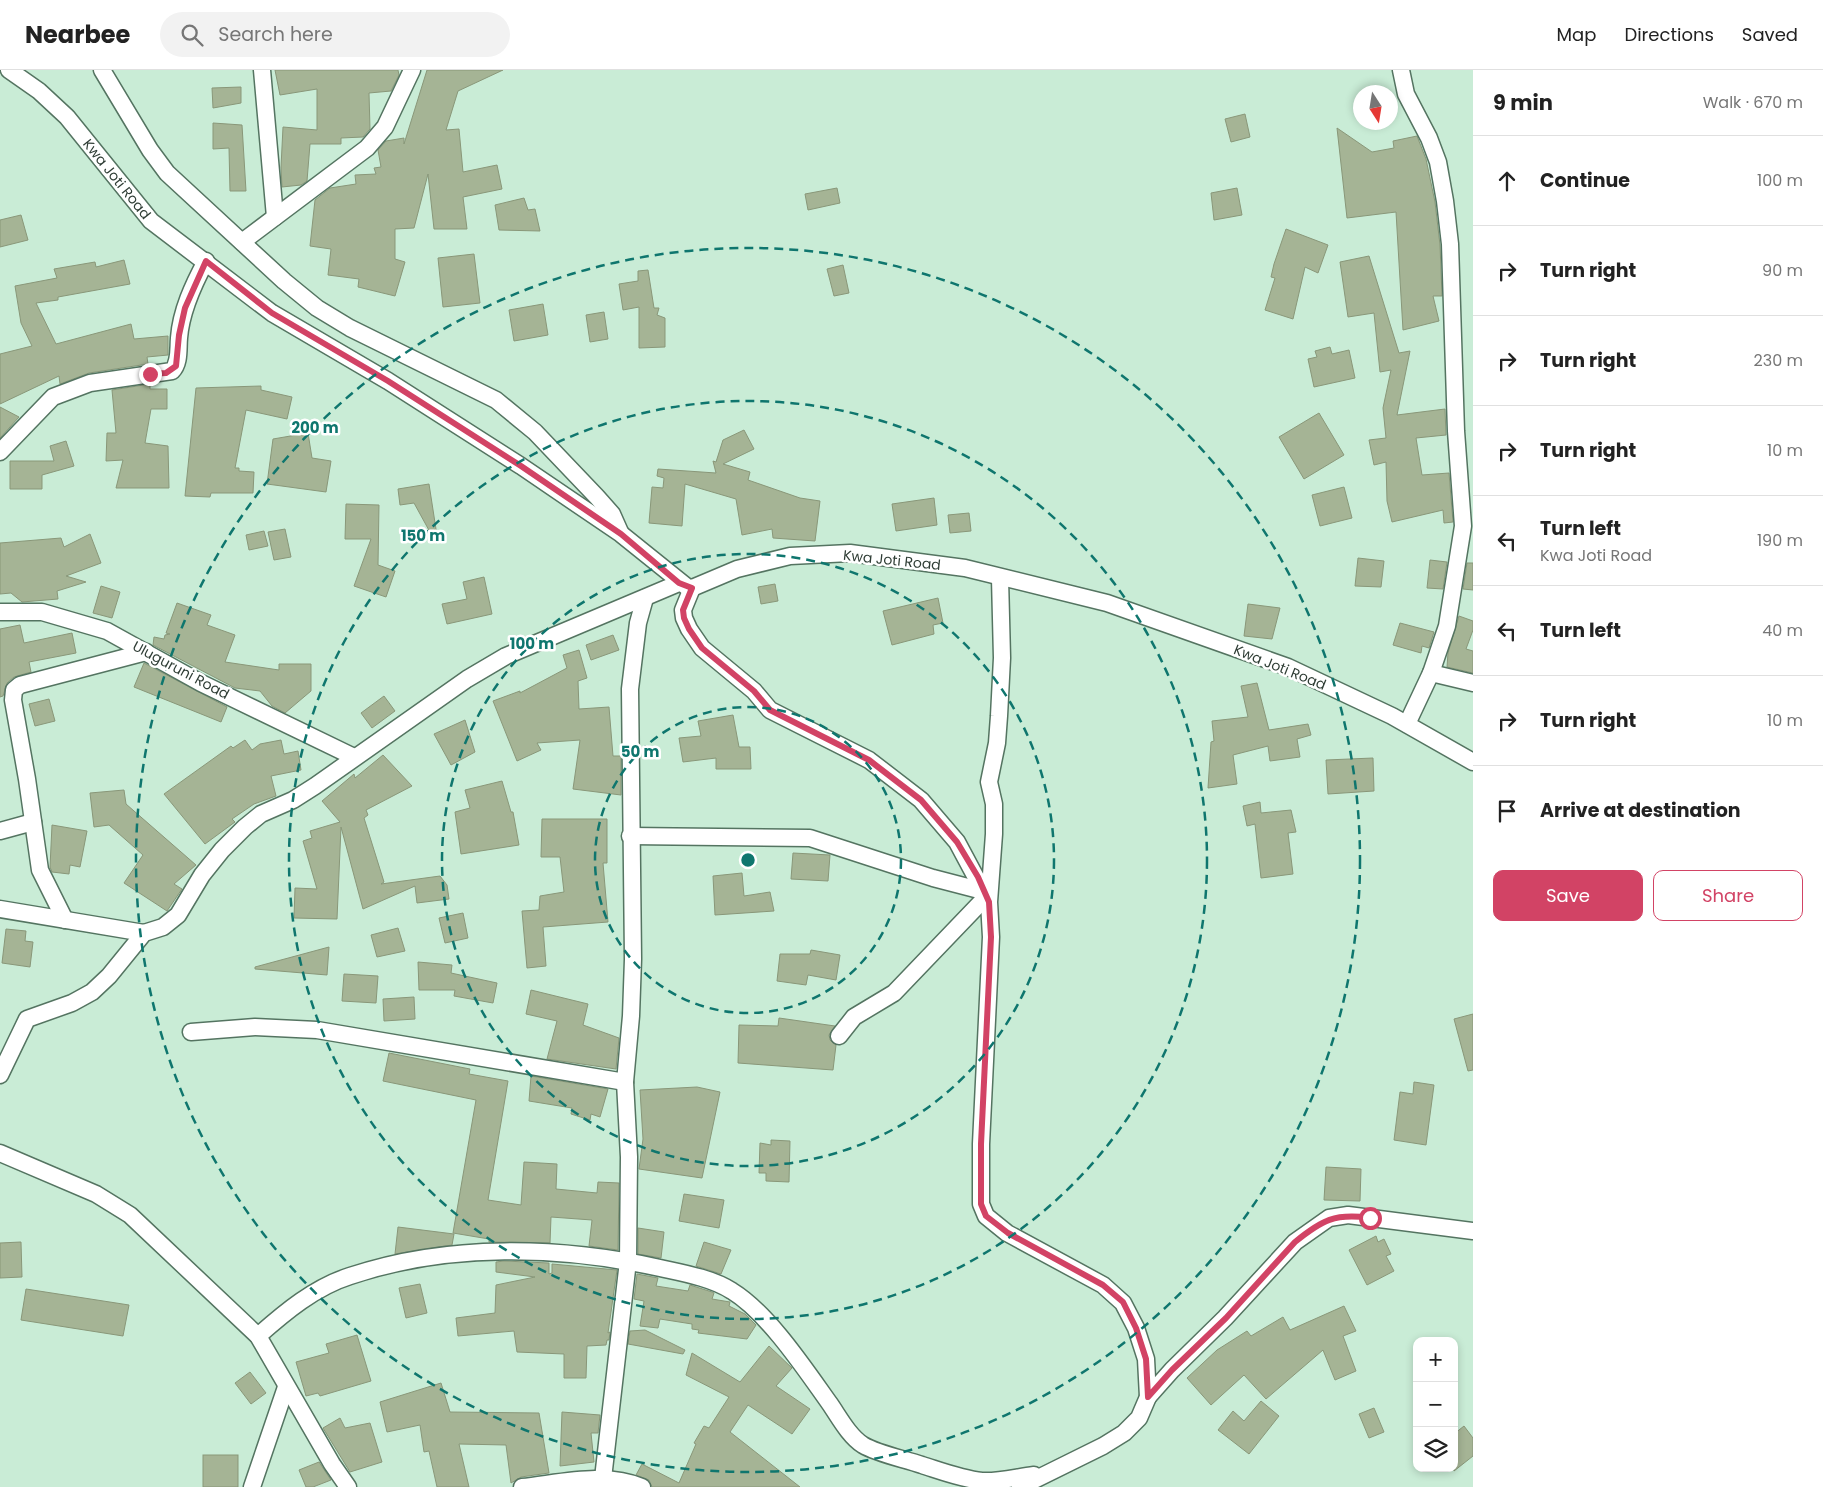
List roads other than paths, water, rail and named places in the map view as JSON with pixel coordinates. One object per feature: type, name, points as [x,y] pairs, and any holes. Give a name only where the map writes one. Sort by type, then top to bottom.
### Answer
[{"type":"street","points":[[102,70],[150,150],[167,173],[242,242],[317,308],[350,328],[496,400],[535,432],[597,497],[612,514],[621,534]]},
{"type":"street","points":[[262,70],[275,217]]},
{"type":"street","points":[[242,242],[367,148],[385,127],[412,70]]},
{"type":"street","points":[[1401,70],[1406,94],[1429,138],[1438,162],[1445,201],[1450,244],[1456,431],[1468,526],[1447,626],[1430,673],[1407,724]]},
{"type":"street","name":"Kwa Joti Road","points":[[8,73],[39,91],[67,117],[151,221],[272,313],[388,381],[521,466],[621,534],[686,585],[765,561],[790,556],[850,553],[965,568],[1107,603],[1288,667],[1407,724],[1473,762]]},
{"type":"street","points":[[0,452],[53,397],[90,383],[172,371],[176,366],[179,335],[185,308],[206,261]]},
{"type":"street","points":[[1000,578],[1002,658],[997,743],[989,782],[994,804],[986,896],[991,947],[981,1144],[981,1204],[986,1216],[1008,1233],[1103,1285],[1123,1302],[1136,1328],[1146,1359],[1148,1397]]},
{"type":"street","points":[[0,1075],[28,1019],[72,1003],[92,992],[109,976],[144,933],[171,922],[202,875],[222,850],[245,827],[262,814],[293,800],[316,786],[354,757],[467,679],[506,656],[645,598],[686,585],[684,618],[702,648],[754,691],[770,710],[869,760],[921,800],[957,842],[986,896]]},
{"type":"street","points":[[602,1483],[628,1261],[629,1157],[625,1082],[631,1016],[633,959],[630,836],[630,689],[638,623],[645,598]]},
{"type":"street","name":"Uluguruni Road","points":[[0,612],[42,612],[107,630],[201,682],[354,757]]},
{"type":"street","points":[[65,920],[40,870],[13,700],[14,690],[20,685],[146,652]]},
{"type":"street","points":[[1430,673],[1473,683]]},
{"type":"street","points":[[0,831],[33,822]]},
{"type":"street","points":[[630,836],[810,838],[986,896]]},
{"type":"street","points":[[839,1036],[854,1018],[894,993],[986,896]]},
{"type":"street","points":[[0,909],[144,933]]},
{"type":"street","points":[[191,1032],[255,1027],[317,1030],[625,1082]]},
{"type":"street","points":[[0,1153],[96,1194],[130,1215],[258,1336],[286,1387],[348,1487]]},
{"type":"street","points":[[1020,1487],[1103,1446],[1124,1433],[1138,1418],[1148,1397],[1178,1364],[1226,1318],[1295,1242],[1329,1218],[1348,1215],[1473,1231]]},
{"type":"street","points":[[258,1336],[283,1314],[308,1296],[348,1276],[395,1264],[466,1252],[554,1254],[628,1261],[686,1273],[732,1291],[760,1315],[792,1352],[850,1431],[863,1445],[962,1477],[982,1481],[1048,1473]]},
{"type":"street","points":[[252,1487],[286,1387]]},
{"type":"street","points":[[522,1487],[602,1483],[620,1480],[642,1487]]}]
